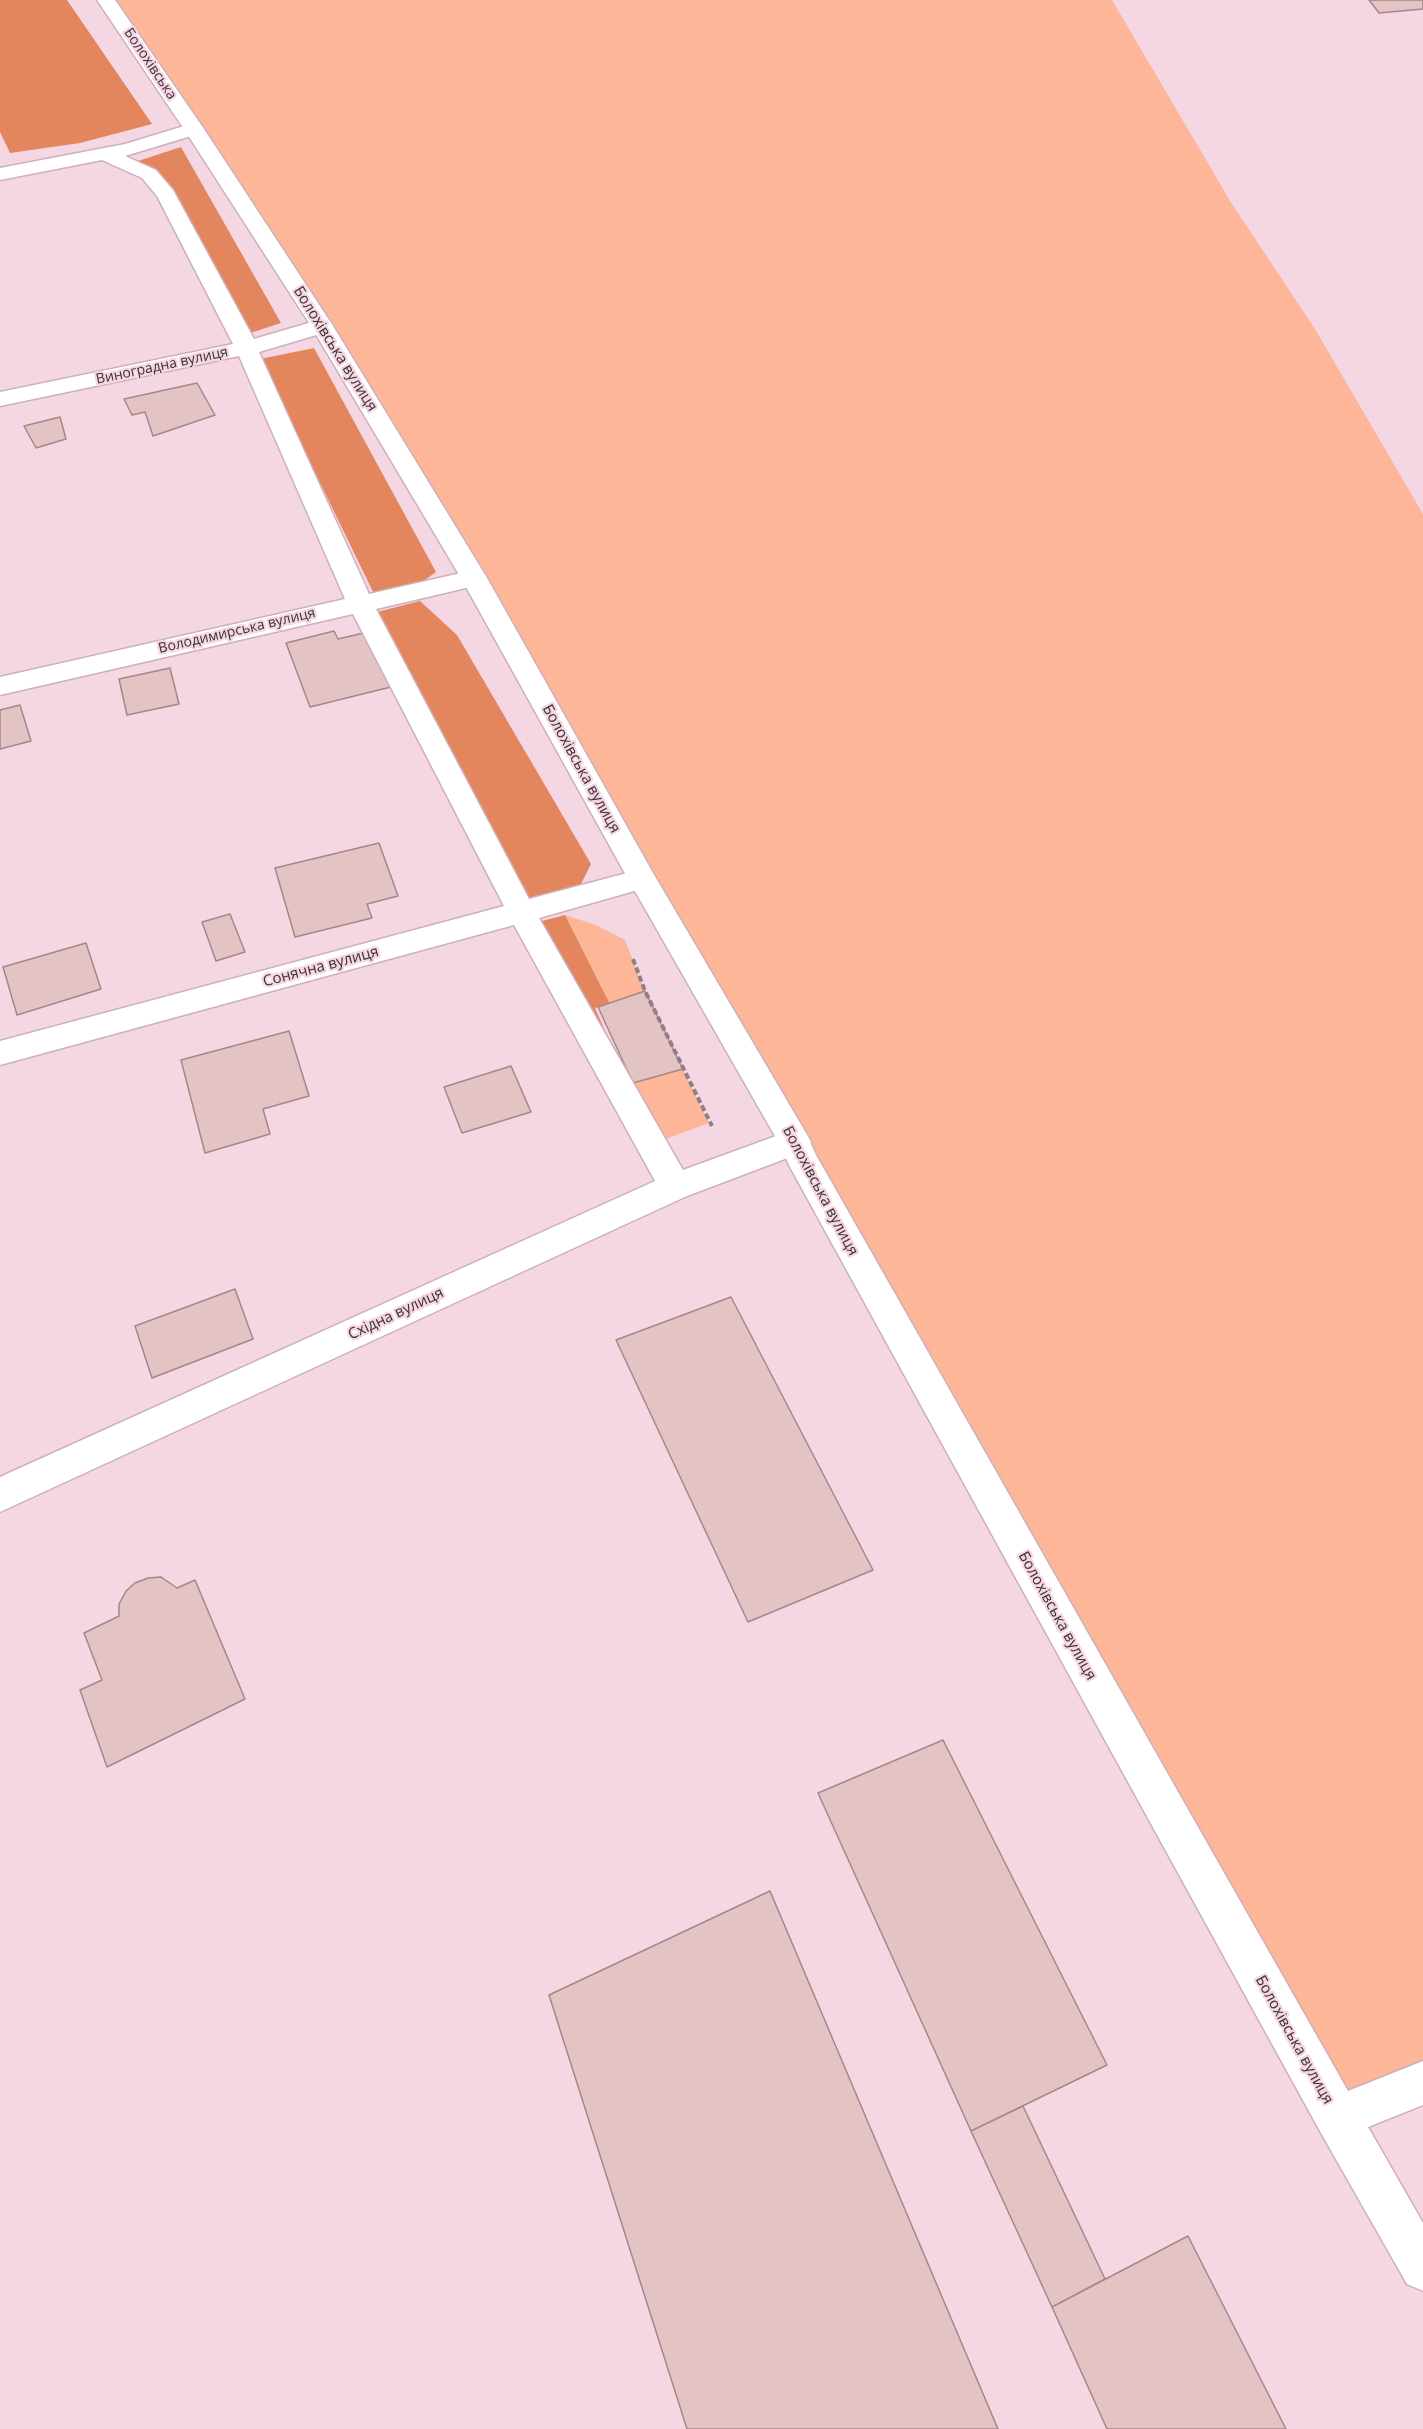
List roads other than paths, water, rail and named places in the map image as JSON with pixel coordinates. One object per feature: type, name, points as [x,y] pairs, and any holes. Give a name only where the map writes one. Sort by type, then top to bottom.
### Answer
[{"type":"street","name":"Болохівська","points":[[106,0],[194,129]]},
{"type":"street","points":[[0,174],[129,149],[194,129]]},
{"type":"street","name":"Болохівська вулиця","points":[[194,129],[322,326],[474,578],[642,879],[795,1142],[801,1158],[1423,2268]]},
{"type":"street","points":[[103,153],[149,174],[166,194],[247,348],[360,603],[522,913],[675,1187]]},
{"type":"street","name":"Виноградна вулиця","points":[[0,399],[247,348],[322,326]]},
{"type":"street","name":"Володимирська вулиця","points":[[0,686],[474,578]]},
{"type":"street","name":"Сонячна вулиця","points":[[0,1053],[642,879]]},
{"type":"street","name":"Східна вулиця","points":[[0,1495],[675,1187],[795,1142]]},
{"type":"street","points":[[1337,2117],[1423,2083]]}]
